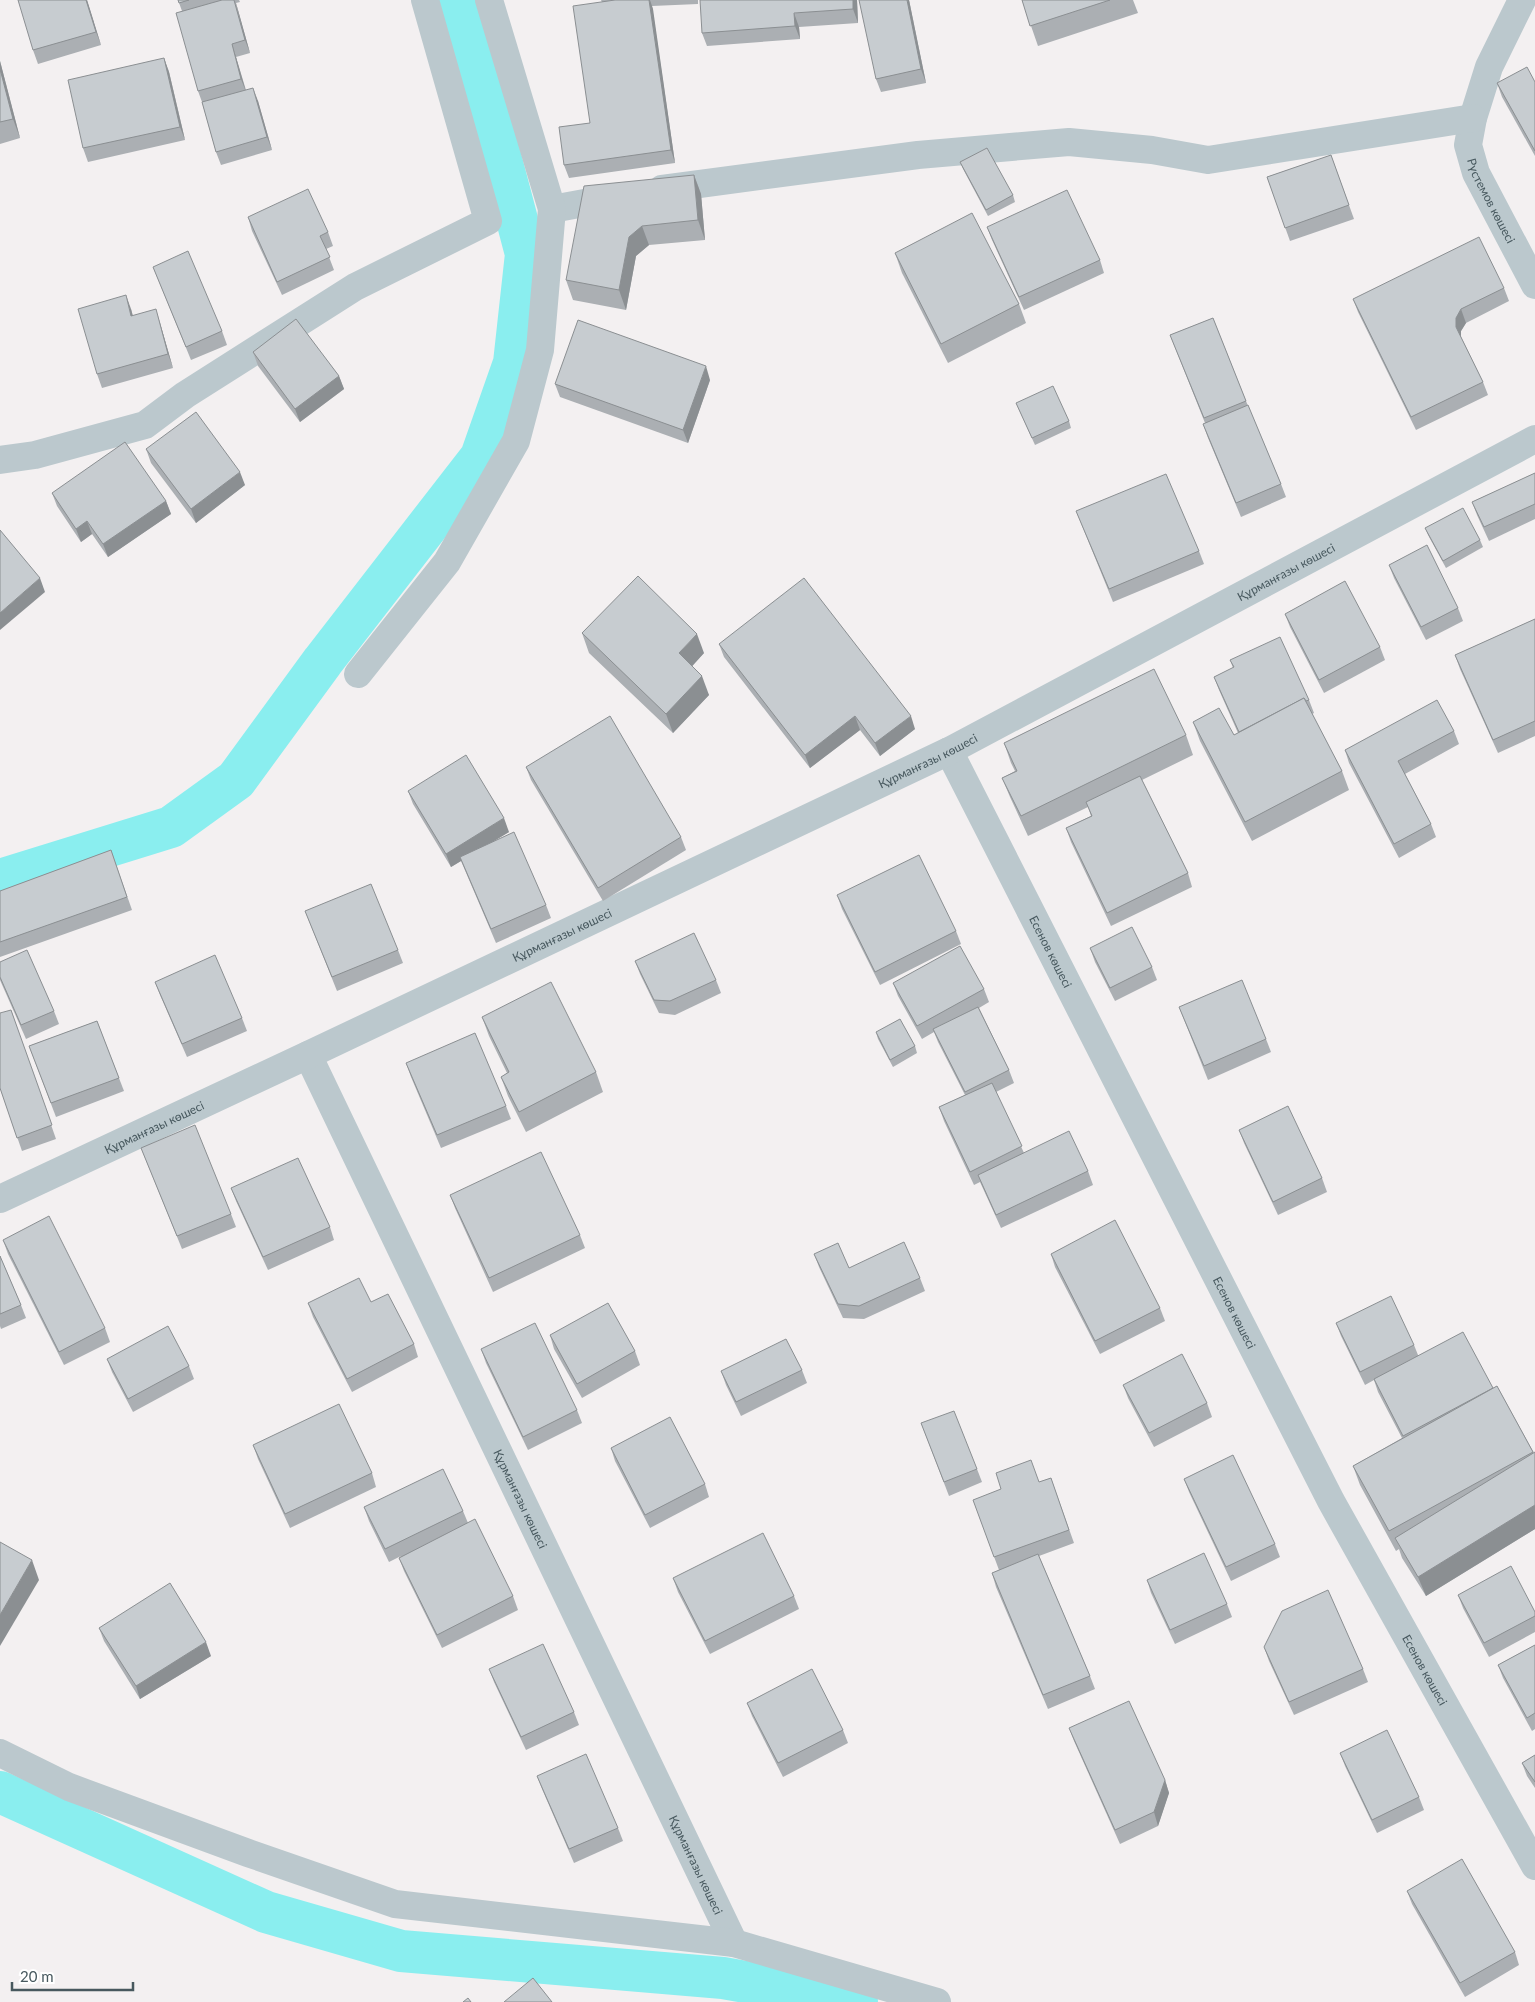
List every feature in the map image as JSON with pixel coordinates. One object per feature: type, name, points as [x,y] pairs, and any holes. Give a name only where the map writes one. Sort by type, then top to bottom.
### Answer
[{"type":"street","points":[[0,460],[35,455],[145,424],[184,395],[355,287],[488,221],[425,0]]},
{"type":"street","points":[[358,674],[447,562],[516,441],[540,350],[552,209],[489,0]]},
{"type":"street","name":"Рүстемов көшесі","points":[[1522,0],[1489,67],[1473,118],[1468,145],[1476,173],[1535,285]]},
{"type":"street","points":[[552,209],[680,186],[918,155],[1069,142],[1152,150],[1208,160],[1473,118]]},
{"type":"street","name":"Құрманғазы көшесі","points":[[0,1199],[949,751],[1535,440]]},
{"type":"street","name":"Есенов көшесі","points":[[949,751],[1330,1501],[1535,1866]]},
{"type":"street","name":"Құрманғазы көшесі","points":[[308,1055],[734,1943]]},
{"type":"street","points":[[0,1753],[69,1787],[394,1904],[734,1943],[937,2002]]},
{"type":"building","points":[[18,0],[86,0],[96,32],[33,50]]},
{"type":"building","points":[[178,0],[189,0],[179,3]]},
{"type":"building","points":[[222,0],[234,0],[245,40],[232,44],[241,79],[198,91],[176,13]]},
{"type":"building","points":[[615,0],[649,0],[671,150],[564,165],[559,127],[590,123],[573,6]]},
{"type":"building","points":[[700,0],[853,0],[853,9],[794,13],[795,26],[702,33]]},
{"type":"building","points":[[859,0],[907,0],[921,69],[876,79]]},
{"type":"building","points":[[1022,0],[1110,0],[1030,26]]},
{"type":"building","points":[[164,58],[180,127],[83,148],[68,80]]},
{"type":"building","points":[[1527,67],[1535,82],[1535,151],[1497,83]]},
{"type":"building","points":[[0,69],[13,119],[0,122]]},
{"type":"building","points":[[253,88],[267,137],[216,152],[202,102]]},
{"type":"building","points":[[987,148],[1013,195],[986,210],[960,162]]},
{"type":"building","points":[[1331,155],[1349,205],[1285,228],[1267,177]]},
{"type":"building","points":[[694,175],[698,220],[642,226],[629,237],[619,290],[566,280],[584,186]]},
{"type":"building","points":[[308,189],[328,232],[320,236],[330,257],[277,282],[248,217]]},
{"type":"building","points":[[1067,190],[1100,260],[1019,297],[987,227]]},
{"type":"building","points":[[972,213],[1019,304],[941,344],[895,253]]},
{"type":"building","points":[[1479,237],[1504,288],[1461,309],[1456,318],[1456,327],[1483,382],[1411,417],[1353,299]]},
{"type":"building","points":[[188,251],[222,331],[186,347],[153,267]]},
{"type":"building","points":[[126,295],[131,316],[156,309],[168,354],[97,374],[78,309]]},
{"type":"building","points":[[1213,318],[1246,401],[1204,418],[1170,335]]},
{"type":"building","points":[[296,319],[339,376],[295,409],[253,352]]},
{"type":"building","points":[[578,320],[706,366],[683,430],[555,384]]},
{"type":"building","points":[[1053,386],[1069,421],[1032,438],[1016,403]]},
{"type":"building","points":[[1248,405],[1281,484],[1236,503],[1203,424]]},
{"type":"building","points":[[196,412],[240,472],[191,509],[146,449]]},
{"type":"building","points":[[125,442],[166,501],[103,544],[87,521],[76,529],[52,493]]},
{"type":"building","points":[[1535,473],[1535,504],[1484,527],[1472,502]]},
{"type":"building","points":[[1166,474],[1199,551],[1109,589],[1076,511]]},
{"type":"building","points":[[1463,508],[1480,540],[1443,561],[1425,528]]},
{"type":"building","points":[[0,530],[40,578],[0,613]]},
{"type":"building","points":[[1427,545],[1458,608],[1421,627],[1389,565]]},
{"type":"building","points":[[638,576],[697,634],[679,653],[702,676],[666,714],[582,633]]},
{"type":"building","points":[[804,578],[911,716],[875,743],[855,716],[805,755],[719,644]]},
{"type":"building","points":[[1345,581],[1380,647],[1319,680],[1285,614]]},
{"type":"building","points":[[1535,619],[1535,721],[1493,740],[1455,655]]},
{"type":"building","points":[[1280,637],[1309,700],[1306,701],[1304,698],[1239,732],[1214,677],[1234,667],[1230,660]]},
{"type":"building","points":[[1154,669],[1186,735],[1021,816],[1002,778],[1017,771],[1004,743]]},
{"type":"building","points":[[1304,698],[1342,771],[1245,822],[1193,722],[1219,708],[1234,735]]},
{"type":"building","points":[[1437,700],[1454,731],[1398,761],[1431,824],[1394,844],[1345,750]]},
{"type":"building","points":[[610,716],[681,837],[598,888],[526,767]]},
{"type":"building","points":[[466,755],[504,818],[446,854],[408,791]]},
{"type":"building","points":[[1140,776],[1188,873],[1107,913],[1066,828],[1092,816],[1086,802]]},
{"type":"building","points":[[514,832],[546,905],[491,929],[460,857]]},
{"type":"building","points":[[111,850],[127,897],[0,942],[0,891]]},
{"type":"building","points":[[919,855],[956,931],[875,972],[837,895]]},
{"type":"building","points":[[371,884],[398,950],[332,977],[305,911]]},
{"type":"building","points":[[1132,927],[1152,967],[1110,988],[1090,948]]},
{"type":"building","points":[[694,933],[716,980],[670,1001],[654,1000],[635,961]]},
{"type":"building","points":[[960,946],[984,989],[917,1026],[893,983]]},
{"type":"building","points":[[27,950],[54,1011],[21,1025],[0,977],[0,962]]},
{"type":"building","points":[[215,955],[242,1018],[182,1044],[155,982]]},
{"type":"building","points":[[1242,980],[1266,1039],[1204,1066],[1179,1007]]},
{"type":"building","points":[[551,982],[596,1072],[519,1112],[501,1077],[509,1072],[482,1017]]},
{"type":"building","points":[[978,1007],[1009,1070],[965,1092],[933,1029]]},
{"type":"building","points":[[11,1010],[52,1125],[17,1138],[0,1088],[0,1013]]},
{"type":"building","points":[[900,1019],[915,1046],[890,1060],[876,1032]]},
{"type":"building","points":[[97,1021],[119,1078],[51,1103],[29,1046]]},
{"type":"building","points":[[475,1033],[506,1106],[437,1135],[406,1063]]},
{"type":"building","points":[[992,1083],[1022,1146],[970,1172],[939,1107]]},
{"type":"building","points":[[1288,1106],[1322,1178],[1273,1202],[1239,1130]]},
{"type":"building","points":[[195,1125],[231,1214],[177,1236],[141,1148]]},
{"type":"building","points":[[1069,1131],[1088,1171],[996,1215],[978,1175]]},
{"type":"building","points":[[541,1152],[580,1235],[489,1278],[450,1195]]},
{"type":"building","points":[[298,1158],[330,1227],[263,1257],[231,1188]]},
{"type":"building","points":[[49,1216],[105,1328],[59,1352],[3,1240]]},
{"type":"building","points":[[1115,1220],[1160,1308],[1095,1341],[1051,1254]]},
{"type":"building","points":[[904,1242],[920,1278],[859,1306],[838,1304],[814,1254],[838,1243],[849,1268]]},
{"type":"building","points":[[0,1256],[21,1305],[0,1314]]},
{"type":"building","points":[[359,1278],[371,1302],[388,1294],[414,1344],[347,1379],[308,1303]]},
{"type":"building","points":[[1391,1296],[1414,1345],[1360,1372],[1336,1323]]},
{"type":"building","points":[[608,1303],[635,1351],[577,1384],[550,1335]]},
{"type":"building","points":[[535,1323],[577,1410],[523,1437],[481,1349]]},
{"type":"building","points":[[168,1326],[189,1366],[128,1399],[107,1359]]},
{"type":"building","points":[[1463,1332],[1493,1388],[1403,1436],[1374,1379]]},
{"type":"building","points":[[786,1339],[802,1370],[736,1402],[721,1371]]},
{"type":"building","points":[[1182,1354],[1207,1403],[1149,1433],[1123,1385]]},
{"type":"building","points":[[1497,1386],[1533,1452],[1389,1531],[1353,1466]]},
{"type":"building","points":[[339,1404],[372,1473],[285,1514],[253,1445]]},
{"type":"building","points":[[954,1411],[977,1469],[944,1482],[921,1423]]},
{"type":"building","points":[[670,1417],[705,1484],[645,1515],[611,1448]]},
{"type":"building","points":[[1535,1452],[1535,1505],[1418,1577],[1395,1538]]},
{"type":"building","points":[[1233,1455],[1275,1544],[1226,1567],[1184,1479]]},
{"type":"building","points":[[1031,1460],[1039,1482],[1051,1478],[1069,1530],[994,1557],[973,1500],[1001,1489],[996,1473]]},
{"type":"building","points":[[443,1469],[463,1511],[385,1549],[364,1507]]},
{"type":"building","points":[[475,1519],[513,1596],[437,1635],[399,1558]]},
{"type":"building","points":[[763,1533],[794,1596],[705,1641],[673,1578]]},
{"type":"building","points":[[0,1542],[32,1560],[0,1615]]},
{"type":"building","points":[[1204,1553],[1227,1604],[1170,1630],[1147,1580]]},
{"type":"building","points":[[1038,1554],[1090,1676],[1043,1695],[992,1573]]},
{"type":"building","points":[[1511,1566],[1535,1612],[1535,1616],[1484,1643],[1458,1595]]},
{"type":"building","points":[[170,1583],[206,1642],[136,1686],[99,1628]]},
{"type":"building","points":[[1328,1590],[1363,1669],[1289,1702],[1264,1647],[1282,1611]]},
{"type":"building","points":[[543,1644],[574,1712],[521,1737],[489,1669]]},
{"type":"building","points":[[1535,1645],[1535,1713],[1527,1718],[1498,1665]]},
{"type":"building","points":[[812,1669],[843,1730],[778,1763],[747,1703]]},
{"type":"building","points":[[1129,1701],[1165,1780],[1154,1812],[1115,1830],[1069,1728]]},
{"type":"building","points":[[1387,1730],[1419,1797],[1372,1820],[1340,1753]]},
{"type":"building","points":[[586,1754],[618,1828],[569,1849],[537,1776]]},
{"type":"building","points":[[1535,1755],[1535,1782],[1522,1763]]},
{"type":"building","points":[[1462,1859],[1515,1952],[1460,1983],[1407,1891]]},
{"type":"building","points":[[533,1978],[552,2002],[504,2002]]},
{"type":"building","points":[[468,1998],[471,2002],[463,2002]]},
{"type":"waterway","points":[[0,880],[171,827],[236,780],[323,661],[481,457],[514,363],[526,254],[459,0]]},
{"type":"waterway","points":[[0,1792],[266,1912],[401,1951],[723,1978],[857,2002]]}]
